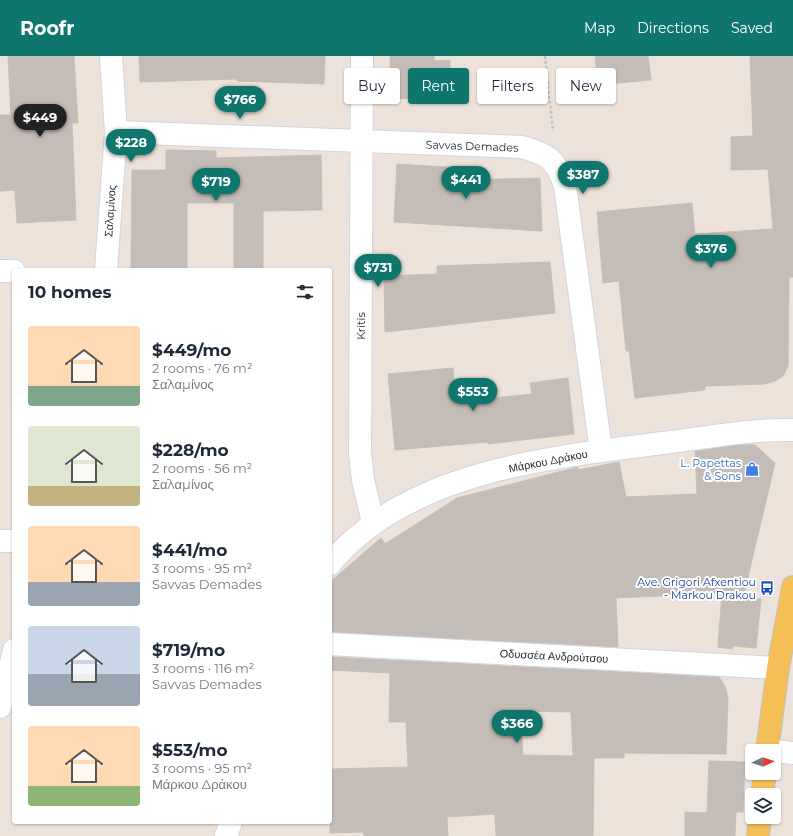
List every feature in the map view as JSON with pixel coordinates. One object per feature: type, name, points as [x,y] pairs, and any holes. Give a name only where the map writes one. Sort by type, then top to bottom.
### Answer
[{"type":"main road","points":[[768,744],[778,668],[793,587]]},
{"type":"main road","points":[[758,836],[759,824]]},
{"type":"street","name":"Σαλαμίνος","points":[[106,268],[116,132],[111,56]]},
{"type":"street","name":"Kritis","points":[[362,56],[360,453],[363,480],[373,523]]},
{"type":"street","name":"Savvas Demades","points":[[116,132],[522,147],[544,154],[560,170],[565,186],[601,451]]},
{"type":"street","points":[[0,271],[12,271]]},
{"type":"street","name":"Μάρκου Δράκου","points":[[332,562],[373,523],[412,501],[450,485],[501,470],[552,459],[601,451],[744,433],[793,430]]},
{"type":"street","points":[[0,541],[12,541]]},
{"type":"street","name":"Οδυσσέα Ανδρούτσου","points":[[332,644],[778,668]]},
{"type":"street","points":[[0,707],[12,658]]},
{"type":"street","points":[[781,752],[793,753]]},
{"type":"street","points":[[226,836],[230,824]]},
{"type":"path","points":[[545,56],[553,131],[550,160]]},
{"type":"building","points":[[8,56],[74,56],[78,123],[72,123],[76,220],[17,223],[15,190],[0,191],[0,115],[11,115]]},
{"type":"building","points":[[139,56],[325,56],[324,84],[237,81],[237,79],[140,82]]},
{"type":"building","points":[[390,56],[434,56],[434,61],[450,60],[450,68],[408,68],[408,98],[400,99],[400,68],[390,68]]},
{"type":"building","points":[[595,56],[648,56],[651,80],[616,83],[616,68],[596,68]]},
{"type":"building","points":[[750,56],[793,56],[793,277],[789,277],[788,366],[783,376],[775,381],[765,384],[705,386],[705,390],[635,398],[629,351],[626,351],[619,281],[603,283],[597,212],[692,203],[695,234],[773,229],[768,169],[731,170],[731,137],[753,136]]},
{"type":"building","points":[[166,150],[216,151],[216,158],[321,155],[322,210],[263,211],[263,268],[234,268],[234,203],[187,203],[187,268],[131,268],[132,170],[166,170]]},
{"type":"building","points":[[397,164],[461,168],[460,180],[540,178],[542,231],[394,222]]},
{"type":"building","points":[[550,262],[555,313],[385,332],[384,276],[437,274],[437,266]]},
{"type":"building","points":[[453,368],[456,402],[532,394],[530,383],[568,378],[574,434],[488,444],[488,442],[395,450],[388,374]]},
{"type":"building","points":[[740,445],[755,445],[775,463],[743,598],[761,599],[756,648],[733,646],[732,649],[718,647],[722,593],[616,598],[618,647],[332,632],[332,580],[381,538],[385,544],[457,498],[578,467],[578,470],[619,462],[626,497],[697,494],[695,451]]},
{"type":"building","points":[[332,657],[719,677],[725,686],[728,698],[726,754],[624,753],[624,758],[594,758],[593,836],[496,836],[495,814],[447,817],[448,836],[364,836],[363,832],[330,833],[330,824],[332,824],[332,769],[408,767],[406,722],[389,722],[390,673],[332,670]],"holes":[[[520,711],[571,712],[573,756],[523,755]]]},
{"type":"building","points":[[709,761],[745,762],[743,812],[736,812],[735,836],[685,836],[685,812],[707,813]]},
{"type":"place","name":"L. Papettas & Sons","points":[[752,469]]},
{"type":"place","name":"Ave. Grigori Afxentiou - Markou Drakou","points":[[767,588]]}]
